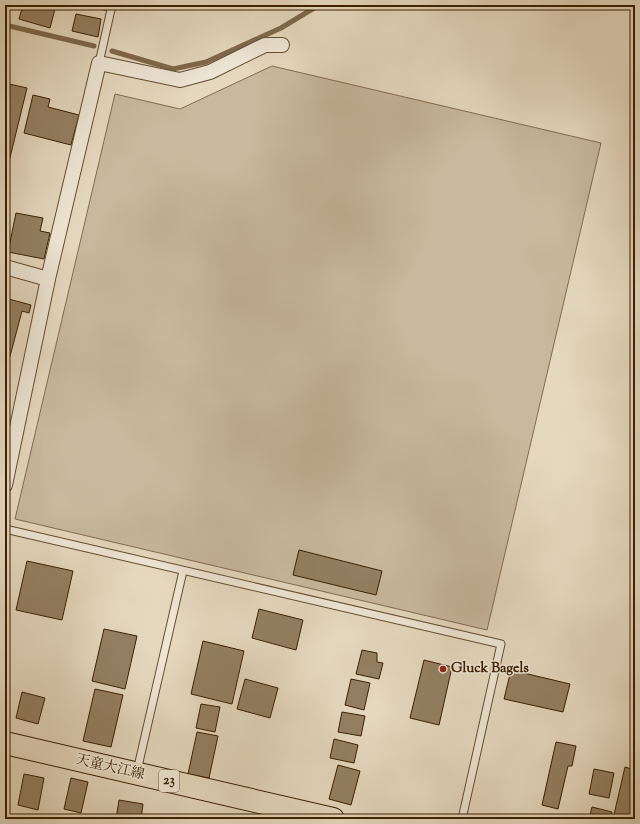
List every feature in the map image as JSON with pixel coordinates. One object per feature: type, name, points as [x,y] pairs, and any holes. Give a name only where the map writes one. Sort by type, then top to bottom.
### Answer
[{"type":"main road","name":"天童大江線","points":[[5,744],[332,819]]},
{"type":"street","points":[[5,484],[48,278],[99,63],[180,80],[210,72],[265,45],[282,46]]},
{"type":"street","points":[[5,267],[48,278]]},
{"type":"lane","points":[[99,63],[112,6],[100,5]]},
{"type":"lane","points":[[5,529],[501,644],[462,819]]},
{"type":"lane","points":[[137,774],[183,571]]},
{"type":"shaded area","points":[[272,66],[601,143],[487,630],[15,519],[115,94],[180,109]]},
{"type":"building","points":[[23,5],[41,5],[55,9],[50,28],[19,19]]},
{"type":"building","points":[[76,14],[101,19],[98,37],[72,31]]},
{"type":"building","points":[[5,83],[27,88],[5,178]]},
{"type":"building","points":[[33,95],[50,99],[48,107],[79,115],[71,145],[24,133]]},
{"type":"building","points":[[16,213],[43,218],[40,231],[50,233],[44,259],[8,252]]},
{"type":"building","points":[[5,298],[31,305],[29,313],[22,311],[5,375]]},
{"type":"building","points":[[299,550],[382,571],[376,595],[293,575]]},
{"type":"building","points":[[27,561],[73,571],[62,620],[16,610]]},
{"type":"building","points":[[259,609],[303,620],[296,650],[252,638]]},
{"type":"building","points":[[104,629],[137,636],[125,689],[92,681]]},
{"type":"building","points":[[203,641],[244,651],[232,704],[191,694]]},
{"type":"building","points":[[362,650],[377,653],[377,662],[383,663],[379,679],[356,674]]},
{"type":"building","points":[[424,660],[452,667],[439,725],[410,718]]},
{"type":"building","points":[[511,670],[570,684],[563,712],[504,699]]},
{"type":"building","points":[[245,679],[278,688],[270,718],[237,709]]},
{"type":"building","points":[[351,679],[370,683],[364,710],[345,705]]},
{"type":"building","points":[[95,689],[123,695],[111,747],[83,741]]},
{"type":"building","points":[[22,692],[45,698],[38,724],[16,718]]},
{"type":"building","points":[[201,704],[220,707],[215,732],[196,728]]},
{"type":"building","points":[[342,712],[365,716],[361,736],[338,732]]},
{"type":"building","points":[[197,732],[218,736],[209,778],[188,774]]},
{"type":"building","points":[[334,739],[358,745],[354,763],[330,758]]},
{"type":"building","points":[[556,742],[576,746],[572,766],[568,766],[558,809],[542,805]]},
{"type":"building","points":[[338,765],[360,771],[351,805],[329,799]]},
{"type":"building","points":[[625,767],[635,770],[635,812],[633,819],[613,819]]},
{"type":"building","points":[[594,769],[614,773],[609,798],[589,794]]},
{"type":"building","points":[[24,774],[44,778],[38,810],[18,805]]},
{"type":"building","points":[[71,778],[88,782],[81,813],[64,809]]},
{"type":"building","points":[[119,800],[143,804],[141,819],[116,819]]},
{"type":"building","points":[[592,807],[612,812],[610,819],[589,819]]},
{"type":"waterway","points":[[112,51],[173,69],[206,62],[281,28],[319,5]]},
{"type":"waterway","points":[[5,25],[94,46]]},
{"type":"place","name":"Gluck Bagels","points":[[443,669]]}]
